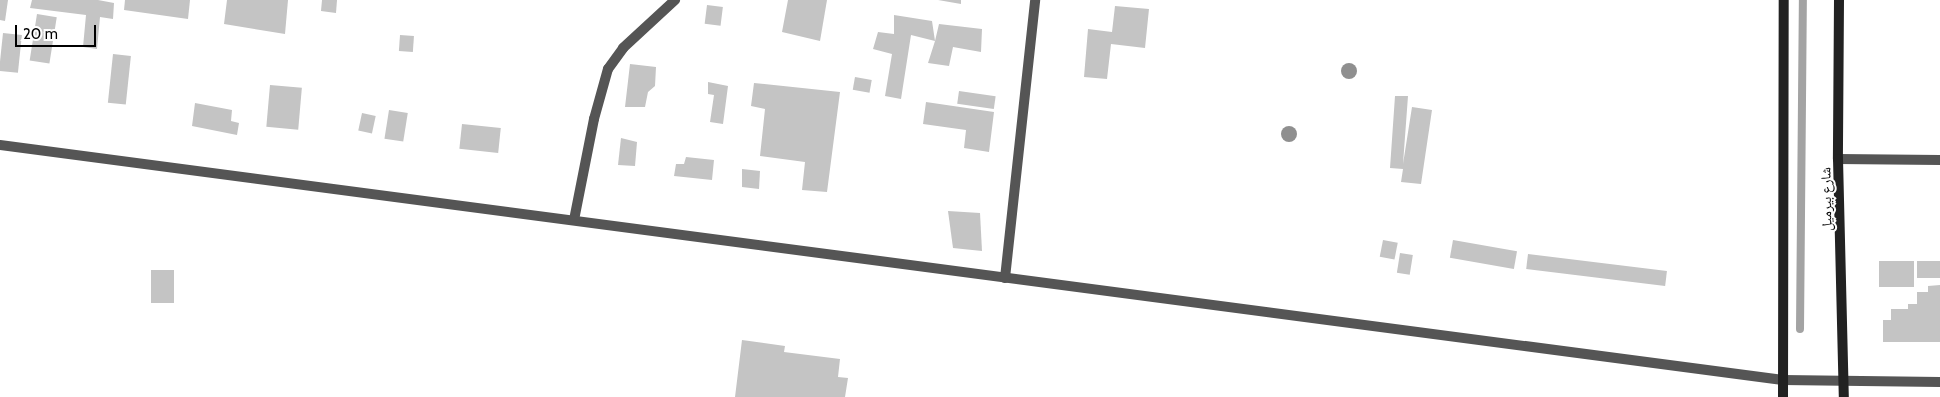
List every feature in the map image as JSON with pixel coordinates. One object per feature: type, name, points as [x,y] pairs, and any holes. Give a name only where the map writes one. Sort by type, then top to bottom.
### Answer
[{"type":"street","points":[[574,220],[594,119],[608,69],[624,48],[676,0]]},
{"type":"street","points":[[1005,278],[1035,0]]},
{"type":"street","points":[[1783,397],[1784,0]]},
{"type":"street","name":"شارع بيرميل","points":[[1839,0],[1838,159],[1844,397]]},
{"type":"street","points":[[0,145],[1783,380],[1940,382]]},
{"type":"street","points":[[1838,159],[1940,160]]},
{"type":"building","points":[[0,0],[8,0],[5,21],[0,20]]},
{"type":"building","points":[[32,0],[98,0],[114,3],[113,19],[100,17],[97,49],[83,47],[86,15],[30,8]]},
{"type":"building","points":[[125,0],[190,0],[188,19],[124,10]]},
{"type":"building","points":[[227,0],[288,0],[285,34],[224,24]]},
{"type":"building","points":[[322,0],[337,0],[336,13],[321,11]]},
{"type":"building","points":[[788,0],[827,0],[820,41],[782,32]]},
{"type":"building","points":[[938,0],[961,0],[961,4]]},
{"type":"building","points":[[707,5],[723,7],[721,26],[705,24]]},
{"type":"building","points":[[1115,6],[1149,9],[1145,48],[1111,44],[1107,79],[1084,77],[1088,29],[1112,32]]},
{"type":"building","points":[[37,14],[57,17],[49,64],[30,60]]},
{"type":"building","points":[[894,15],[932,21],[935,41],[911,35],[901,99],[885,96],[892,54],[873,49],[878,32],[894,34]]},
{"type":"building","points":[[939,24],[982,29],[981,52],[953,47],[949,66],[928,63]]},
{"type":"building","points":[[3,33],[22,35],[18,73],[0,71]]},
{"type":"building","points":[[400,35],[414,36],[413,52],[399,51]]},
{"type":"building","points":[[113,54],[131,56],[126,105],[108,103]]},
{"type":"building","points":[[630,64],[656,67],[655,86],[648,92],[645,107],[625,107]]},
{"type":"building","points":[[855,77],[872,80],[869,93],[853,90]]},
{"type":"building","points":[[708,82],[728,86],[723,124],[710,122],[714,95],[708,94]]},
{"type":"building","points":[[754,83],[840,92],[827,192],[802,190],[805,162],[760,156],[765,109],[751,106]]},
{"type":"building","points":[[270,85],[302,88],[298,130],[266,127]]},
{"type":"building","points":[[959,91],[996,96],[994,109],[957,104]]},
{"type":"building","points":[[1395,96],[1408,96],[1403,164],[1412,107],[1432,110],[1421,184],[1401,182],[1403,169],[1390,168]]},
{"type":"building","points":[[926,102],[994,112],[989,152],[964,148],[966,130],[923,124]]},
{"type":"building","points":[[195,103],[232,110],[231,121],[239,123],[237,135],[192,126]]},
{"type":"building","points":[[389,110],[408,113],[403,142],[384,139]]},
{"type":"building","points":[[362,113],[376,116],[372,134],[358,131]]},
{"type":"building","points":[[462,124],[501,128],[498,153],[459,149]]},
{"type":"building","points":[[621,138],[637,142],[635,166],[618,165]]},
{"type":"building","points":[[686,157],[714,160],[712,180],[674,176],[676,164],[684,164]]},
{"type":"building","points":[[742,169],[760,171],[759,189],[742,187]]},
{"type":"building","points":[[948,211],[980,213],[982,251],[953,248]]},
{"type":"building","points":[[1383,240],[1398,243],[1394,260],[1380,257]]},
{"type":"building","points":[[1453,240],[1517,251],[1514,269],[1450,258]]},
{"type":"building","points":[[1400,253],[1413,255],[1410,275],[1397,273]]},
{"type":"building","points":[[1528,254],[1667,271],[1665,286],[1526,269]]},
{"type":"building","points":[[1879,261],[1914,261],[1914,287],[1879,287]]},
{"type":"building","points":[[1917,261],[1940,261],[1940,278],[1917,278]]},
{"type":"building","points":[[151,270],[174,270],[174,303],[151,303]]},
{"type":"building","points":[[1940,285],[1940,342],[1883,342],[1883,320],[1891,320],[1891,309],[1908,309],[1908,304],[1917,304],[1917,292],[1928,292],[1928,286]]},
{"type":"building","points":[[742,340],[785,346],[784,352],[840,359],[838,377],[848,378],[845,397],[735,397]]},
{"type":"waterway","points":[[1800,329],[1803,0]]}]
